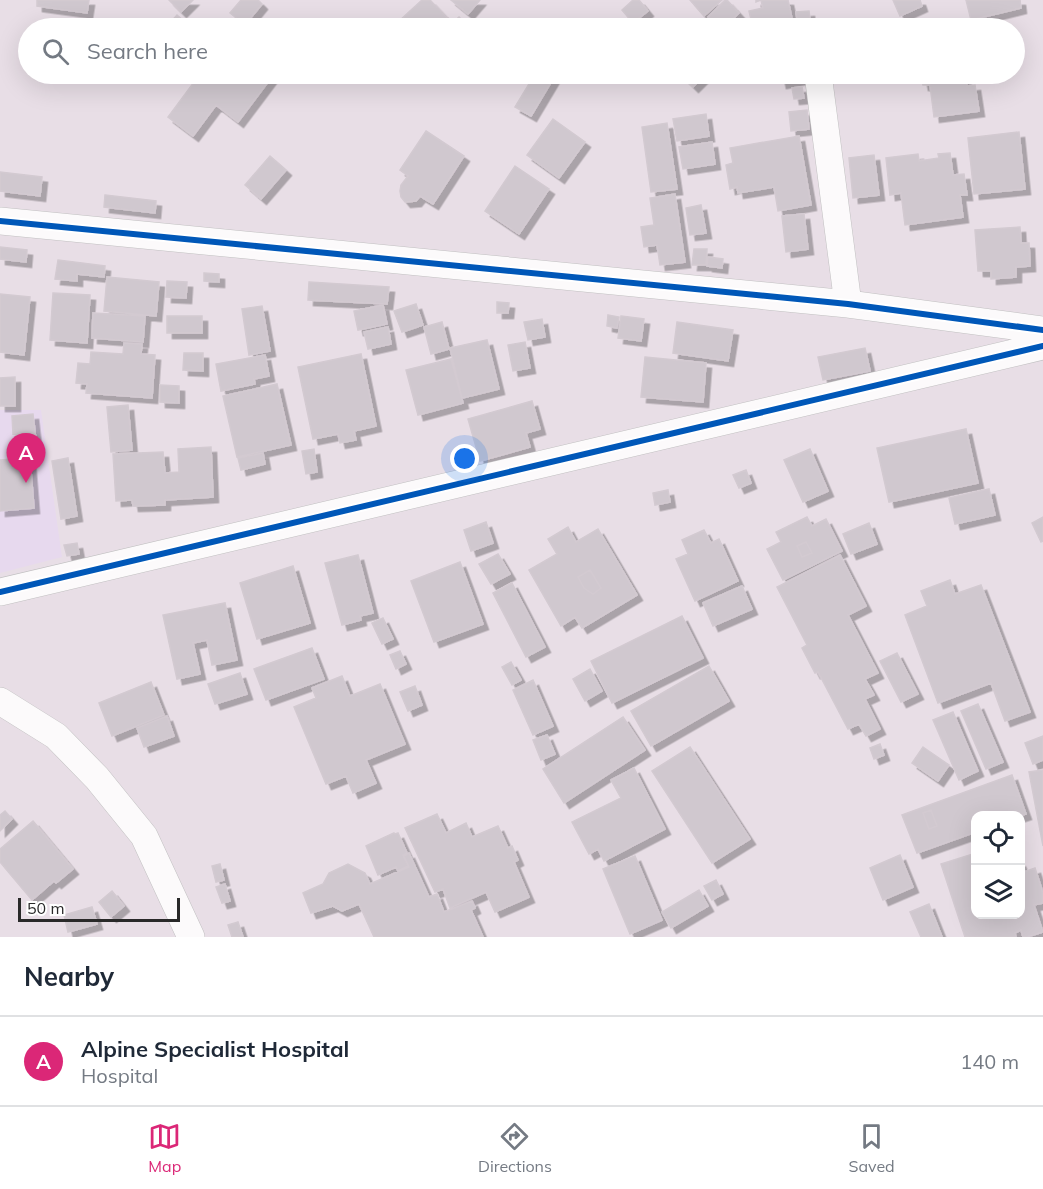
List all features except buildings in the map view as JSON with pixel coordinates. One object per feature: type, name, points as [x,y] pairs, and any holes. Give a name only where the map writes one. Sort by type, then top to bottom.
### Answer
[{"type":"street","points":[[819,84],[848,304]]},
{"type":"street","points":[[0,221],[848,304],[1043,330]]},
{"type":"street","points":[[0,592],[1043,346]]},
{"type":"street","points":[[0,701],[56,736],[104,786],[144,836],[191,937]]},
{"type":"shaded area","points":[[0,410],[41,410],[62,557],[0,573]]},
{"type":"cycle path","points":[[0,221],[848,304],[1043,330]]},
{"type":"cycle path","points":[[0,592],[1043,346]]},
{"type":"place","name":"Alpine Specialist Hospital","points":[[26,483]]}]
